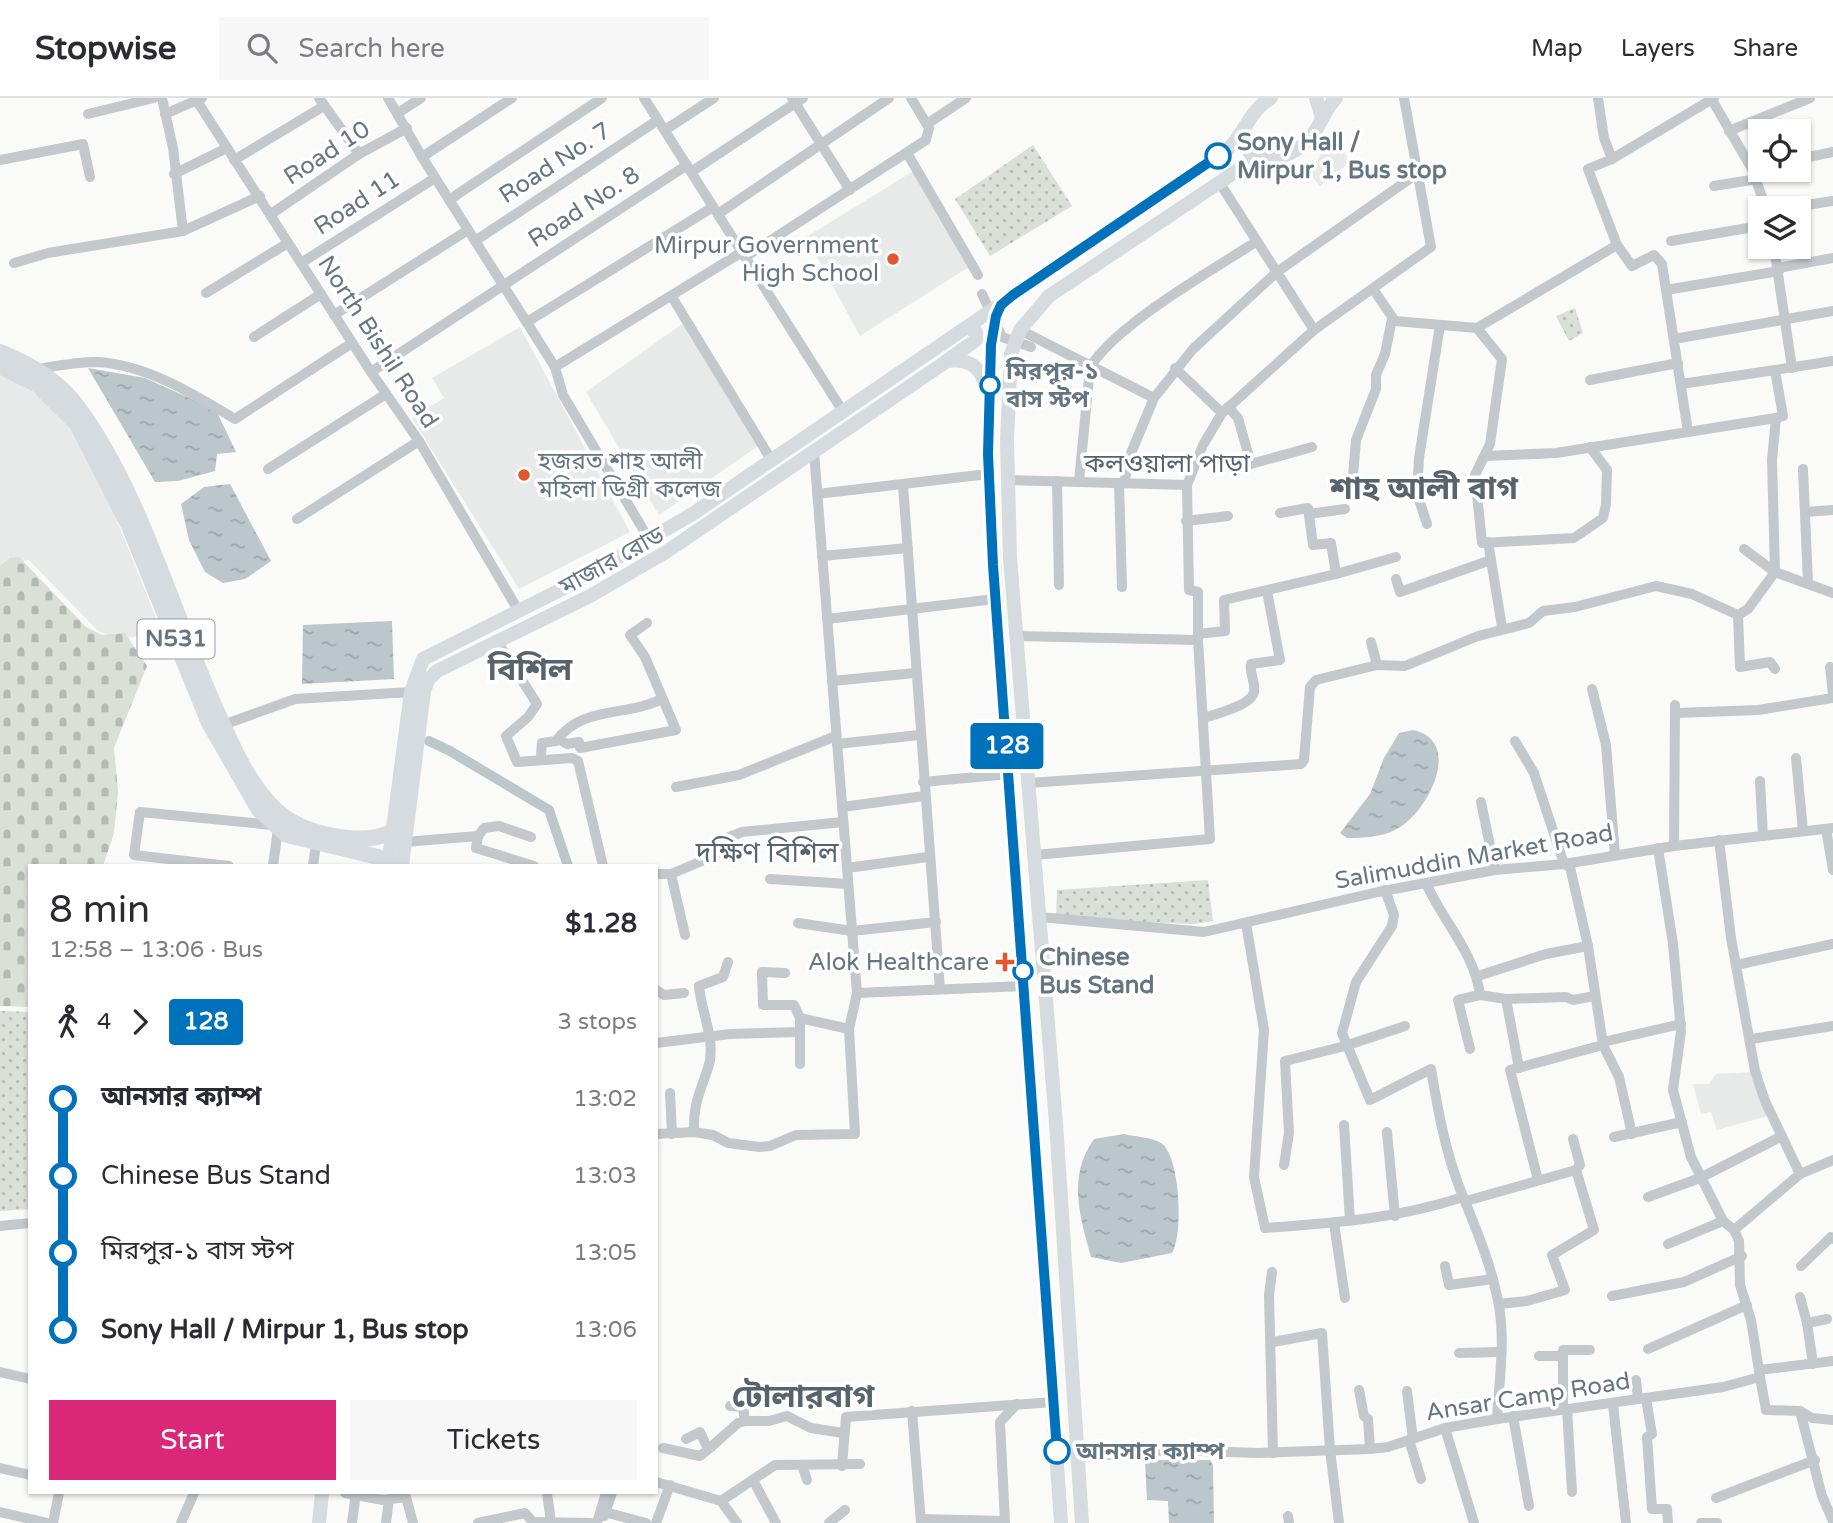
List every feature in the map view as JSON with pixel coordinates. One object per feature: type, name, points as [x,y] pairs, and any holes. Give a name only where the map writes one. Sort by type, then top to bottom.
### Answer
[{"type":"highway","name":"N531","points":[[0,352],[37,369],[71,407],[117,474],[160,569],[221,730],[276,827],[316,844],[372,847],[401,836]]},
{"type":"highway","name":"N531","points":[[0,366],[39,386],[71,407]]},
{"type":"highway","name":"N531","points":[[264,806],[299,825],[372,847],[392,864]]},
{"type":"main road","points":[[1251,98],[1245,127],[1245,142],[1250,153],[1265,158],[1283,157]]},
{"type":"main road","name":"মাজার রোড","points":[[394,864],[401,836],[423,659],[580,580],[650,541],[772,461],[1145,208],[1245,127],[1271,98]]},
{"type":"main road","points":[[1316,98],[1322,118]]},
{"type":"main road","points":[[1082,1523],[1040,917],[1016,635],[1008,480],[1011,354],[1020,330],[1049,296],[1241,168],[1283,157],[1306,142],[1336,98]]},
{"type":"main road","points":[[1001,305],[993,328],[988,474],[1061,1523]]},
{"type":"main road","name":"মাজার রোড","points":[[401,836],[411,692],[422,677],[590,596],[666,552],[976,340],[976,332],[969,328]]},
{"type":"main road","points":[[947,361],[967,360],[978,369],[989,401]]},
{"type":"main road","points":[[844,413],[852,426]]},
{"type":"main road","points":[[580,580],[590,596]]},
{"type":"main road","points":[[519,610],[528,626]]},
{"type":"main road","points":[[432,653],[442,668]]},
{"type":"main road","points":[[1009,780],[1029,778]]},
{"type":"main road","points":[[310,1523],[314,1494]]},
{"type":"main road","points":[[318,1523],[322,1494]]},
{"type":"street","points":[[88,114],[153,98]]},
{"type":"street","points":[[162,98],[173,148],[174,174],[183,231]]},
{"type":"street","points":[[388,98],[435,178],[555,367],[563,395],[650,541]]},
{"type":"street","points":[[398,113],[421,98]]},
{"type":"street","points":[[422,157],[512,98]]},
{"type":"street","points":[[449,200],[603,98]]},
{"type":"street","points":[[645,98],[844,413]]},
{"type":"street","name":"Road No. 7","points":[[475,241],[662,125],[714,98]]},
{"type":"street","points":[[527,322],[715,210],[889,98]]},
{"type":"street","points":[[555,367],[850,190],[926,140],[930,133],[927,124],[911,98]]},
{"type":"street","points":[[927,124],[966,98]]},
{"type":"street","points":[[1035,855],[1210,839],[1198,637],[1198,593],[1189,590],[1187,485],[1203,446],[1225,410],[1314,330],[1431,247],[1404,98]]},
{"type":"street","points":[[1598,98],[1604,138],[1612,159]]},
{"type":"street","points":[[1729,131],[1810,98]]},
{"type":"street","points":[[1688,432],[1662,264],[1654,256],[1632,266],[1617,245],[1588,169],[1612,159],[1712,99],[1748,159]]},
{"type":"street","points":[[165,114],[199,100]]},
{"type":"street","name":"North Bishil Road","points":[[199,100],[234,160],[260,196],[352,343],[419,441],[519,610]]},
{"type":"street","points":[[796,100],[850,190]]},
{"type":"street","name":"Road No. 8","points":[[371,372],[503,283],[796,100]]},
{"type":"street","points":[[234,160],[321,102],[359,154]]},
{"type":"street","name":"Road 10","points":[[271,214],[359,154],[407,128]]},
{"type":"street","points":[[0,160],[83,144],[90,177]]},
{"type":"street","points":[[174,174],[227,148]]},
{"type":"street","points":[[1811,157],[1833,152]]},
{"type":"street","points":[[907,153],[978,275]]},
{"type":"street","points":[[1122,587],[1121,483],[1154,398],[1175,369],[1209,333],[1277,272],[1418,173]]},
{"type":"street","points":[[1714,186],[1748,175]]},
{"type":"street","name":"Road 11","points":[[301,263],[435,178]]},
{"type":"street","points":[[1219,182],[1314,330]]},
{"type":"street","points":[[14,263],[48,253],[183,231],[260,196]]},
{"type":"street","points":[[1811,204],[1833,201]]},
{"type":"street","points":[[1671,241],[1748,228]]},
{"type":"street","points":[[334,315],[468,230]]},
{"type":"street","points":[[1079,482],[1090,366],[1125,330],[1257,241]]},
{"type":"street","points":[[206,293],[288,243]]},
{"type":"street","points":[[1392,319],[1477,328],[1617,245]]},
{"type":"street","points":[[1667,290],[1833,258]]},
{"type":"street","points":[[1777,259],[1792,368]]},
{"type":"street","points":[[1352,488],[1356,440],[1376,389],[1376,375],[1385,354],[1392,319],[1373,289]]},
{"type":"street","points":[[254,337],[321,294]]},
{"type":"street","points":[[982,294],[1002,337],[1031,347]]},
{"type":"street","points":[[672,297],[772,461]]},
{"type":"street","points":[[1674,339],[1833,311]]},
{"type":"street","points":[[1427,524],[1417,493],[1419,458],[1440,325]]},
{"type":"street","points":[[1477,328],[1502,359],[1486,457],[1475,475],[1482,543],[1574,538],[1602,518],[1606,504],[1606,470],[1590,447]]},
{"type":"street","points":[[1020,330],[1154,398]]},
{"type":"street","points":[[969,369],[1002,337]]},
{"type":"street","points":[[37,369],[96,362],[121,366],[195,395],[235,419],[352,343]]},
{"type":"street","points":[[1681,384],[1833,360]]},
{"type":"street","points":[[1590,380],[1678,363]]},
{"type":"street","points":[[1175,369],[1238,418],[1251,464],[1312,447]]},
{"type":"street","points":[[1486,457],[1527,456],[1783,416],[1776,370]]},
{"type":"street","points":[[268,469],[386,394]]},
{"type":"street","points":[[1738,615],[1748,609],[1776,572],[1772,460],[1776,418]]},
{"type":"street","points":[[297,519],[419,441]]},
{"type":"street","points":[[658,1134],[694,1132],[713,1135],[727,1143],[760,1147],[770,1146],[796,1135],[855,1134],[849,1029],[857,993],[814,452]]},
{"type":"street","points":[[1803,469],[1808,583]]},
{"type":"street","points":[[817,494],[988,474]]},
{"type":"street","points":[[1008,480],[1187,485]]},
{"type":"street","points":[[1057,481],[1059,585]]},
{"type":"street","points":[[903,485],[919,735],[940,989]]},
{"type":"street","points":[[1280,513],[1308,508],[1313,545],[1331,543],[1336,574]]},
{"type":"street","points":[[1309,514],[1345,509]]},
{"type":"street","points":[[1805,512],[1833,510]]},
{"type":"street","points":[[1186,521],[1228,516]]},
{"type":"street","points":[[1488,542],[1502,627]]},
{"type":"street","points":[[822,556],[908,548]]},
{"type":"street","points":[[1744,549],[1776,572],[1833,593]]},
{"type":"street","points":[[1016,635],[1198,637],[1225,631],[1224,600],[1396,557]]},
{"type":"street","points":[[1396,579],[1400,592],[1491,560]]},
{"type":"street","points":[[1029,778],[1301,764],[1304,760],[1313,683],[1377,665],[1405,666],[1502,627],[1529,623],[1543,611],[1575,607],[1656,586],[1684,591],[1738,615]]},
{"type":"street","points":[[1204,718],[1233,709],[1251,697],[1254,691],[1251,664],[1280,660],[1267,590]]},
{"type":"street","points":[[827,619],[912,611],[995,599]]},
{"type":"street","points":[[1738,615],[1740,667],[1770,662],[1775,669]]},
{"type":"street","points":[[541,755],[542,743],[558,739],[567,744],[579,742],[580,748],[676,730],[645,657],[630,635],[647,623]]},
{"type":"street","points":[[497,641],[537,704],[533,712],[506,737],[517,762],[572,758],[579,761],[603,864]]},
{"type":"street","points":[[1371,642],[1377,665]]},
{"type":"street","points":[[1674,846],[1676,709],[1758,710],[1833,696],[1830,667]]},
{"type":"street","points":[[832,681],[915,673]]},
{"type":"street","points":[[1592,689],[1606,745],[1615,855]]},
{"type":"street","points":[[221,730],[268,707],[306,697],[411,692]]},
{"type":"street","points":[[558,739],[561,732],[584,719],[609,711],[648,706],[662,699]]},
{"type":"street","points":[[676,787],[739,775],[837,740],[919,735]]},
{"type":"street","points":[[1515,741],[1535,773],[1564,864],[1570,867],[1588,946],[1603,1043],[1619,1077],[1632,1134]]},
{"type":"street","points":[[1796,758],[1803,831]]},
{"type":"street","points":[[923,782],[1009,780]]},
{"type":"street","points":[[1760,781],[1763,836]]},
{"type":"street","points":[[842,807],[924,796]]},
{"type":"street","points":[[1481,802],[1495,870]]},
{"type":"street","points":[[193,864],[134,855],[140,812],[276,827],[273,864]]},
{"type":"street","points":[[658,874],[671,874],[674,870],[716,855],[714,843],[742,832],[843,822]]},
{"type":"street","points":[[527,864],[475,848],[478,836],[484,828],[499,826],[531,837]]},
{"type":"street","points":[[1829,828],[1833,870]]},
{"type":"street","name":"Salimuddin Market Road","points":[[1040,917],[1204,932],[1385,890],[1495,870],[1564,864],[1658,848],[1829,828]]},
{"type":"street","points":[[401,836],[478,836]]},
{"type":"street","points":[[1719,840],[1736,965],[1755,1072],[1800,1174]]},
{"type":"street","points":[[313,864],[316,844]]},
{"type":"street","points":[[1658,848],[1673,944],[1681,1024],[1673,1090],[1691,1157],[1723,1221],[1734,1230],[1742,1256],[1740,1284],[1747,1305],[1766,1410],[1800,1411],[1812,1418],[1833,1420]]},
{"type":"street","points":[[847,868],[929,857]]},
{"type":"street","points":[[671,874],[685,935]]},
{"type":"street","points":[[770,879],[848,884]]},
{"type":"street","points":[[1426,883],[1464,946],[1478,976],[1480,995]]},
{"type":"street","points":[[1385,890],[1394,915],[1392,926],[1349,998],[1342,1033],[1345,1046],[1370,1100],[1431,1069],[1440,1123],[1499,1304],[1501,1352],[1497,1419]]},
{"type":"street","points":[[799,923],[852,931],[936,922]]},
{"type":"street","points":[[1246,923],[1264,1030],[1254,1177],[1265,1228],[1395,1216],[1576,1170],[1580,1166],[1573,1139]]},
{"type":"street","points":[[1736,965],[1833,944]]},
{"type":"street","points":[[1478,976],[1546,954],[1588,946]]},
{"type":"street","points":[[694,1132],[698,1091],[708,1069],[709,1037],[699,986],[723,977],[728,962]]},
{"type":"street","points":[[785,973],[762,972],[763,1005],[794,1005],[800,1018],[800,1064]]},
{"type":"street","points":[[857,993],[1024,986]]},
{"type":"street","points":[[658,991],[664,995],[684,993]]},
{"type":"street","points":[[1470,1049],[1458,1000],[1480,995],[1506,999],[1566,997],[1573,1000],[1595,996]]},
{"type":"street","points":[[1506,999],[1519,1068]]},
{"type":"street","points":[[800,1018],[849,1029]]},
{"type":"street","points":[[1538,1180],[1510,1070],[1681,1024]]},
{"type":"street","points":[[1284,1165],[1289,1133],[1285,1061],[1345,1046],[1405,1026]]},
{"type":"street","points":[[1751,1039],[1833,1026]]},
{"type":"street","points":[[658,1043],[800,1032]]},
{"type":"street","points":[[670,1093],[672,1134]]},
{"type":"street","points":[[1614,1137],[1682,1122]]},
{"type":"street","points":[[1344,1125],[1350,1220]]},
{"type":"street","points":[[1387,1132],[1395,1216]]},
{"type":"street","points":[[1648,1197],[1700,1178],[1782,1136]]},
{"type":"street","points":[[1734,1230],[1800,1174],[1833,1160]]},
{"type":"street","points":[[1499,1304],[1527,1301],[1565,1290],[1552,1255],[1594,1230],[1576,1170]]},
{"type":"street","points":[[1668,1244],[1723,1221]]},
{"type":"street","points":[[0,1226],[28,1223]]},
{"type":"street","points":[[1335,1223],[1345,1298]]},
{"type":"street","points":[[1801,1266],[1832,1237]]},
{"type":"street","points":[[1612,1296],[1684,1282],[1742,1256]]},
{"type":"street","points":[[1445,1266],[1449,1286],[1493,1279]]},
{"type":"street","points":[[1272,1272],[1269,1295],[1273,1342],[1273,1452]]},
{"type":"street","points":[[1800,1297],[1813,1364]]},
{"type":"street","points":[[1648,1349],[1747,1305]]},
{"type":"street","points":[[1807,1323],[1827,1319]]},
{"type":"street","points":[[1273,1342],[1322,1333],[1330,1450],[1339,1523]]},
{"type":"street","points":[[1572,1492],[1563,1350],[1590,1350]]},
{"type":"street","points":[[1459,1353],[1501,1352]]},
{"type":"street","points":[[1539,1356],[1563,1356]]},
{"type":"street","name":"Ansar Camp Road","points":[[1079,1457],[1168,1450],[1273,1452],[1370,1449],[1445,1428],[1723,1387],[1759,1374],[1833,1361]]},
{"type":"street","points":[[0,1372],[28,1379]]},
{"type":"street","points":[[1636,1380],[1652,1434],[1647,1437],[1652,1509],[1667,1509],[1668,1523]]},
{"type":"street","points":[[1359,1390],[1364,1416],[1368,1419],[1370,1449]]},
{"type":"street","points":[[1407,1391],[1411,1439],[1421,1479]]},
{"type":"street","points":[[842,1466],[846,1417],[1054,1402]]},
{"type":"street","points":[[912,1411],[921,1521],[1004,1522],[1000,1422],[1017,1404]]},
{"type":"street","points":[[1613,1404],[1626,1523]]},
{"type":"street","points":[[730,1406],[744,1406],[745,1421]]},
{"type":"street","points":[[1800,1411],[1815,1460],[1822,1496],[1833,1521]]},
{"type":"street","points":[[663,1448],[700,1456],[737,1423],[769,1421],[787,1416],[811,1428],[843,1433]]},
{"type":"street","points":[[1513,1416],[1529,1506]]},
{"type":"street","points":[[1445,1428],[1475,1523]]},
{"type":"street","points":[[686,1438],[700,1432],[707,1447],[711,1447]]},
{"type":"street","points":[[1716,1498],[1815,1460]]},
{"type":"street","points":[[721,1501],[775,1465],[860,1464]]},
{"type":"street","points":[[802,1465],[807,1480]]},
{"type":"street","points":[[0,1468],[28,1475]]},
{"type":"street","points":[[752,1480],[776,1523]]},
{"type":"street","points":[[658,1482],[721,1501],[737,1523]]},
{"type":"street","points":[[656,1523],[670,1485]]},
{"type":"street","points":[[1822,1496],[1833,1489]]},
{"type":"street","points":[[0,1512],[50,1523],[59,1494]]},
{"type":"street","points":[[181,1523],[194,1494]]},
{"type":"street","points":[[352,1523],[353,1494]]},
{"type":"street","points":[[359,1494],[389,1499],[406,1497],[413,1523]]},
{"type":"street","points":[[547,1494],[551,1522]]},
{"type":"street","points":[[597,1523],[607,1512],[606,1494]]},
{"type":"street","points":[[386,1523],[389,1499]]},
{"type":"street","points":[[829,1523],[845,1510]]},
{"type":"street","points":[[607,1512],[646,1523]]},
{"type":"street","points":[[478,1523],[525,1513],[533,1522],[591,1523]]},
{"type":"street","points":[[1701,1523],[1716,1522]]},
{"type":"shaded area","points":[[1336,130],[1349,163],[1320,186],[1309,173]]},
{"type":"shaded area","name":"Mirpur Government High School","points":[[917,169],[972,265],[860,336],[806,237]]},
{"type":"shaded area","points":[[685,322],[758,446],[659,515],[586,392]]},
{"type":"shaded area","name":"হজরত শাহ আলী মহিলা ডিগ্রী কলেজ","points":[[520,327],[630,532],[519,589],[412,418],[444,398],[432,378]]},
{"type":"shaded area","points":[[0,372],[50,403],[76,432],[105,491],[159,625],[134,637],[112,638],[97,630],[29,560],[19,561],[0,576]]},
{"type":"shaded area","points":[[1754,1072],[1768,1116],[1717,1130],[1711,1112],[1701,1114],[1693,1084],[1709,1084],[1716,1074]]},
{"type":"green space","points":[[1033,145],[1072,206],[990,256],[955,199]]},
{"type":"green space","points":[[1575,308],[1583,333],[1569,341],[1556,316]]},
{"type":"green space","points":[[19,557],[86,627],[102,635],[125,633],[147,666],[114,748],[118,791],[114,833],[104,864],[28,864],[28,1007],[0,1006],[0,566],[10,558]]},
{"type":"green space","points":[[1208,880],[1213,921],[1194,924],[1056,919],[1057,890]]},
{"type":"green space","points":[[0,1011],[28,1012],[28,1209],[0,1211]]},
{"type":"water","points":[[88,368],[145,378],[216,410],[236,452],[217,454],[215,471],[178,481],[155,482]]},
{"type":"water","points":[[230,484],[271,561],[245,579],[223,583],[205,572],[189,540],[181,504],[204,487]]},
{"type":"water","points":[[392,621],[394,679],[302,684],[303,625]]},
{"type":"water","points":[[1413,730],[1428,737],[1437,748],[1439,763],[1436,778],[1419,810],[1407,822],[1390,832],[1378,836],[1347,838],[1340,833],[1370,794],[1384,758],[1399,733]]},
{"type":"water","points":[[1124,1134],[1157,1141],[1167,1150],[1176,1178],[1179,1213],[1176,1244],[1172,1253],[1121,1263],[1091,1257],[1080,1212],[1078,1182],[1086,1153],[1094,1139]]},
{"type":"water","points":[[1145,1460],[1210,1460],[1213,1465],[1214,1523],[1169,1523],[1168,1501],[1147,1500]]},
{"type":"waterway","points":[[429,741],[549,810],[567,864]]},
{"type":"waterway","points":[[604,1516],[612,1494]]},
{"type":"bus line","name":"128","points":[[1057,1451],[993,565],[988,474],[993,328],[1001,305],[1013,295],[1218,156]]},
{"type":"place","name":"Sony Hall / Mirpur 1, Bus stop","points":[[1218,156]]},
{"type":"place","name":"Mirpur Government High School","points":[[893,259]]},
{"type":"place","name":"মিরপুর-১ বাস স্টপ","points":[[990,385]]},
{"type":"place","name":"হজরত শাহ আলী মহিলা ডিগ্রী কলেজ","points":[[524,475]]},
{"type":"place","name":"Alok Healthcare","points":[[1005,962]]},
{"type":"place","name":"Chinese Bus Stand","points":[[1023,971]]},
{"type":"place","name":"আনসার ক্যাম্প","points":[[1057,1451]]},
{"type":"district","name":"কলওয়ালা পাড়া","points":[[1167,463]]},
{"type":"district","name":"শাহ আলী বাগ","points":[[1424,489]]},
{"type":"district","name":"বিশিল","points":[[530,670]]},
{"type":"district","name":"দক্ষিণ বিশিল","points":[[767,853]]},
{"type":"district","name":"টোলারবাগ","points":[[803,1397]]}]
